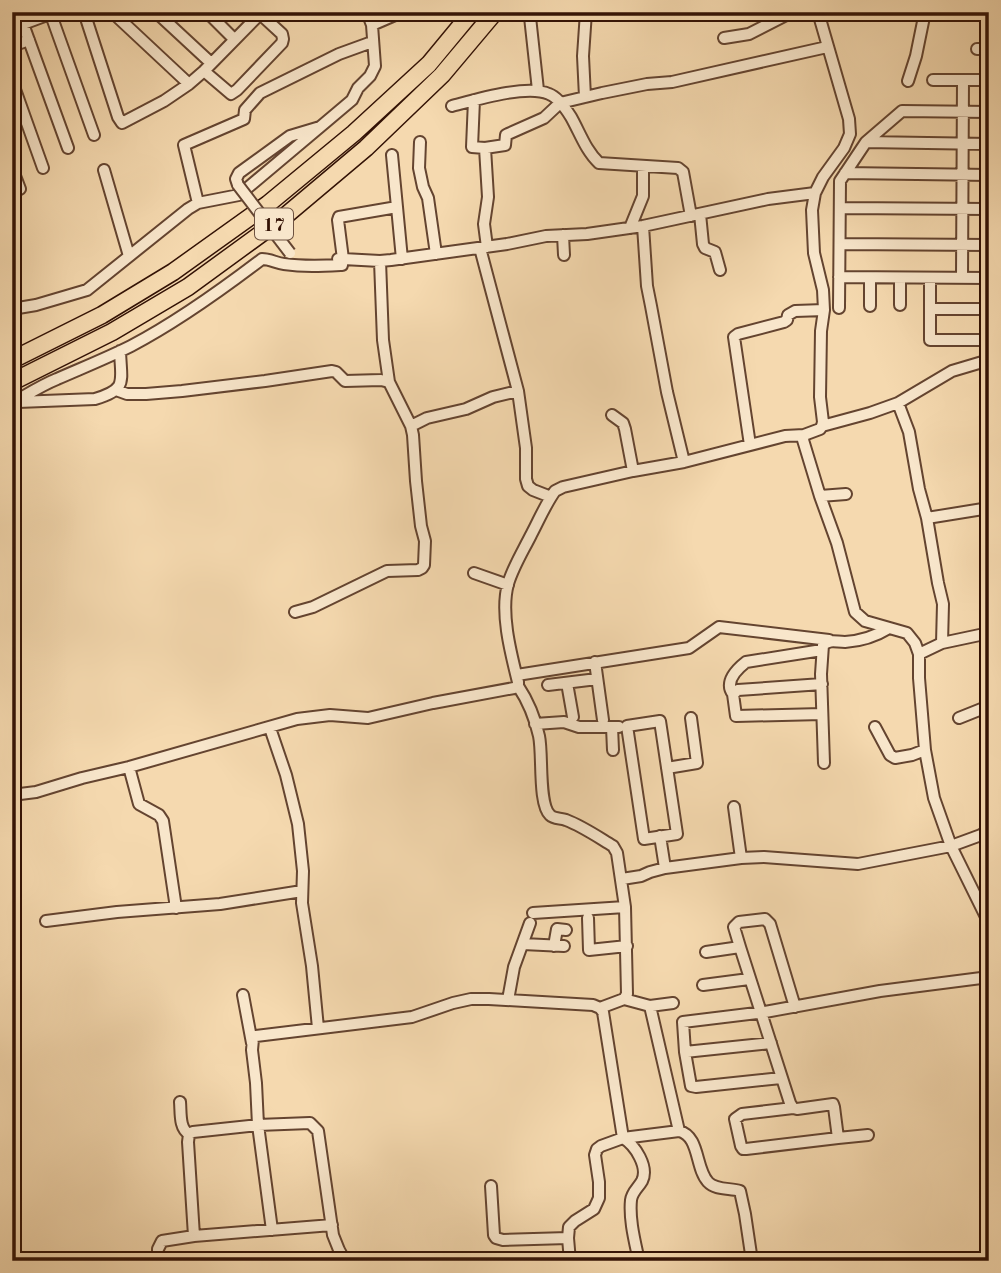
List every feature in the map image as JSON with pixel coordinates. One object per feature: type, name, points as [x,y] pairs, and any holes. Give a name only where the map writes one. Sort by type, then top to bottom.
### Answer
[{"type":"highway","name":"17","points":[[12,360],[102,315],[173,272],[268,204],[354,133],[419,72],[472,12]]},
{"type":"highway","name":"17","points":[[12,382],[111,332],[188,287],[284,217],[366,148],[442,75],[495,12]]},
{"type":"street","points":[[84,12],[122,123],[164,101],[189,84],[208,67],[260,13],[282,34],[283,39],[231,94],[208,67],[156,12]]},
{"type":"street","points":[[112,12],[189,84]]},
{"type":"street","points":[[207,12],[234,39]]},
{"type":"street","points":[[12,309],[87,290],[188,209],[198,204],[239,195],[352,100],[358,88],[370,76],[375,66],[372,25],[368,12]]},
{"type":"street","points":[[372,25],[402,12]]},
{"type":"street","points":[[584,97],[586,12]]},
{"type":"street","points":[[724,38],[749,34],[793,12]]},
{"type":"street","points":[[818,12],[849,119],[850,134],[844,148],[823,177],[813,210],[814,253],[823,290],[824,310],[820,356],[822,426]]},
{"type":"street","points":[[908,81],[925,12]]},
{"type":"street","points":[[68,148],[23,24],[50,13],[94,135]]},
{"type":"street","points":[[977,13],[989,13]]},
{"type":"street","points":[[530,17],[538,90]]},
{"type":"street","points":[[12,50],[15,45],[29,40]]},
{"type":"street","points":[[198,204],[184,145],[244,119],[245,110],[260,93],[339,54],[372,42]]},
{"type":"street","points":[[474,100],[472,147],[505,145],[508,134],[544,118],[560,103],[647,84],[672,82],[827,47]]},
{"type":"street","points":[[976,49],[989,49]]},
{"type":"street","points":[[933,80],[989,80]]},
{"type":"street","points":[[962,278],[963,80]]},
{"type":"street","points":[[12,81],[43,168]]},
{"type":"street","points":[[453,106],[494,95],[538,90],[551,94],[569,113],[592,157],[599,163],[678,168],[683,172],[703,244],[705,248],[715,252],[720,271]]},
{"type":"street","points":[[839,308],[840,181],[866,142],[902,111],[989,112]]},
{"type":"street","points":[[320,127],[290,136],[239,173],[236,179],[290,253],[300,261],[402,259],[546,236],[587,234],[643,226],[768,199],[816,193]]},
{"type":"street","points":[[420,142],[419,168],[428,198],[436,254]]},
{"type":"street","points":[[866,142],[989,144]]},
{"type":"street","points":[[485,148],[488,197],[484,248],[518,391],[526,448],[526,479],[533,490],[551,497]]},
{"type":"street","points":[[392,155],[402,259]]},
{"type":"street","points":[[630,228],[643,196],[643,166]]},
{"type":"street","points":[[12,168],[20,189]]},
{"type":"street","points":[[104,170],[129,256]]},
{"type":"street","points":[[845,173],[989,175]]},
{"type":"street","points":[[13,402],[164,327],[214,295],[262,259],[279,264],[312,267],[342,265],[339,218],[397,207]]},
{"type":"street","points":[[840,208],[989,209]]},
{"type":"street","points":[[643,226],[647,286],[667,393],[684,462]]},
{"type":"street","points":[[563,235],[564,255]]},
{"type":"street","points":[[840,244],[989,245]]},
{"type":"street","points":[[295,612],[313,607],[387,571],[418,570],[424,565],[425,541],[421,526],[414,440],[411,426],[389,382],[383,340],[380,261]]},
{"type":"street","points":[[839,277],[989,278]]},
{"type":"street","points":[[870,278],[870,306]]},
{"type":"street","points":[[900,278],[900,305]]},
{"type":"street","points":[[930,278],[930,340],[989,340]]},
{"type":"street","points":[[930,309],[989,309]]},
{"type":"street","points":[[750,445],[734,337],[784,322],[788,314],[795,311],[824,310]]},
{"type":"street","points":[[13,402],[95,399],[116,390],[121,383],[120,351]]},
{"type":"street","points":[[624,999],[627,994],[627,946],[622,879],[617,853],[613,846],[548,813],[543,795],[540,737],[517,680],[510,646],[505,603],[508,585],[551,497],[563,487],[684,462],[785,436],[804,435],[822,426],[898,403],[952,371],[989,360]]},
{"type":"street","points":[[116,390],[127,394],[182,391],[265,382],[332,370],[345,381],[389,382]]},
{"type":"street","points":[[411,426],[427,418],[518,391]]},
{"type":"street","points":[[898,403],[909,432],[943,604],[942,643]]},
{"type":"street","points":[[612,415],[623,423],[633,471]]},
{"type":"street","points":[[804,435],[803,440],[837,543],[855,612],[865,621],[907,633],[915,643],[919,654],[925,750],[934,798],[951,846],[989,923]]},
{"type":"street","points":[[820,496],[846,494]]},
{"type":"street","points":[[927,518],[989,508]]},
{"type":"street","points":[[474,573],[508,585]]},
{"type":"street","points":[[12,794],[36,792],[297,719],[330,715],[368,718],[595,662],[689,648],[719,627],[845,642],[876,636],[889,628]]},
{"type":"street","points":[[919,654],[942,643],[989,633]]},
{"type":"street","points":[[824,763],[822,650],[829,640]]},
{"type":"street","points":[[822,650],[746,662],[732,678],[729,687],[733,694],[736,716],[822,714]]},
{"type":"street","points":[[595,662],[597,679],[611,724],[613,750]]},
{"type":"street","points":[[548,685],[597,679]]},
{"type":"street","points":[[567,682],[573,717]]},
{"type":"street","points":[[733,694],[738,690],[822,684]]},
{"type":"street","points":[[959,718],[989,706]]},
{"type":"street","points":[[667,768],[697,763],[691,718]]},
{"type":"street","points":[[660,721],[667,768],[677,834],[643,839],[627,726],[660,721]]},
{"type":"street","points":[[535,724],[564,722],[579,727],[611,724]]},
{"type":"street","points":[[875,727],[890,755],[895,758],[925,750]]},
{"type":"street","points":[[270,728],[286,775],[298,824],[303,871],[302,911],[312,966],[318,1028]]},
{"type":"street","points":[[129,767],[139,804],[159,815],[163,821],[176,908]]},
{"type":"street","points":[[734,807],[741,858]]},
{"type":"street","points":[[622,879],[665,868],[741,858],[764,857],[858,864],[951,846],[989,830]]},
{"type":"street","points":[[660,836],[665,868]]},
{"type":"street","points":[[46,921],[220,904],[302,891]]},
{"type":"street","points":[[504,1000],[532,918],[625,907]]},
{"type":"street","points":[[589,918],[589,950],[627,946]]},
{"type":"street","points":[[793,1108],[749,979],[734,927],[736,924],[765,919],[768,921],[795,1007]]},
{"type":"street","points":[[523,944],[559,946],[556,929],[566,930]]},
{"type":"street","points":[[706,952],[740,947]]},
{"type":"street","points":[[782,1078],[691,1086],[682,1024],[686,1021],[795,1007],[880,991],[989,977]]},
{"type":"street","points":[[703,985],[749,979]]},
{"type":"street","points":[[243,995],[252,1043],[258,1125],[272,1230]]},
{"type":"street","points":[[252,1043],[256,1036],[412,1017],[471,999],[593,1005],[603,1012],[623,1138]]},
{"type":"street","points":[[600,1008],[624,999],[650,1006],[673,1003]]},
{"type":"street","points":[[650,1006],[679,1131]]},
{"type":"street","points":[[685,1052],[771,1043]]},
{"type":"street","points":[[180,1102],[182,1128],[189,1134]]},
{"type":"street","points":[[838,1138],[833,1104],[742,1114],[736,1119],[743,1149],[868,1135]]},
{"type":"street","points":[[189,1134],[258,1125],[300,1123],[316,1128],[336,1244],[345,1261]]},
{"type":"street","points":[[570,1261],[569,1227],[597,1204],[597,1149],[623,1138],[679,1131],[685,1132],[691,1139],[699,1165],[709,1184],[740,1191],[751,1261]]},
{"type":"street","points":[[189,1134],[194,1236]]},
{"type":"street","points":[[623,1138],[636,1150],[643,1172],[642,1180],[631,1198],[639,1261]]},
{"type":"street","points":[[491,1186],[496,1238],[568,1238]]},
{"type":"street","points":[[158,1261],[158,1249],[162,1241],[332,1225]]}]
